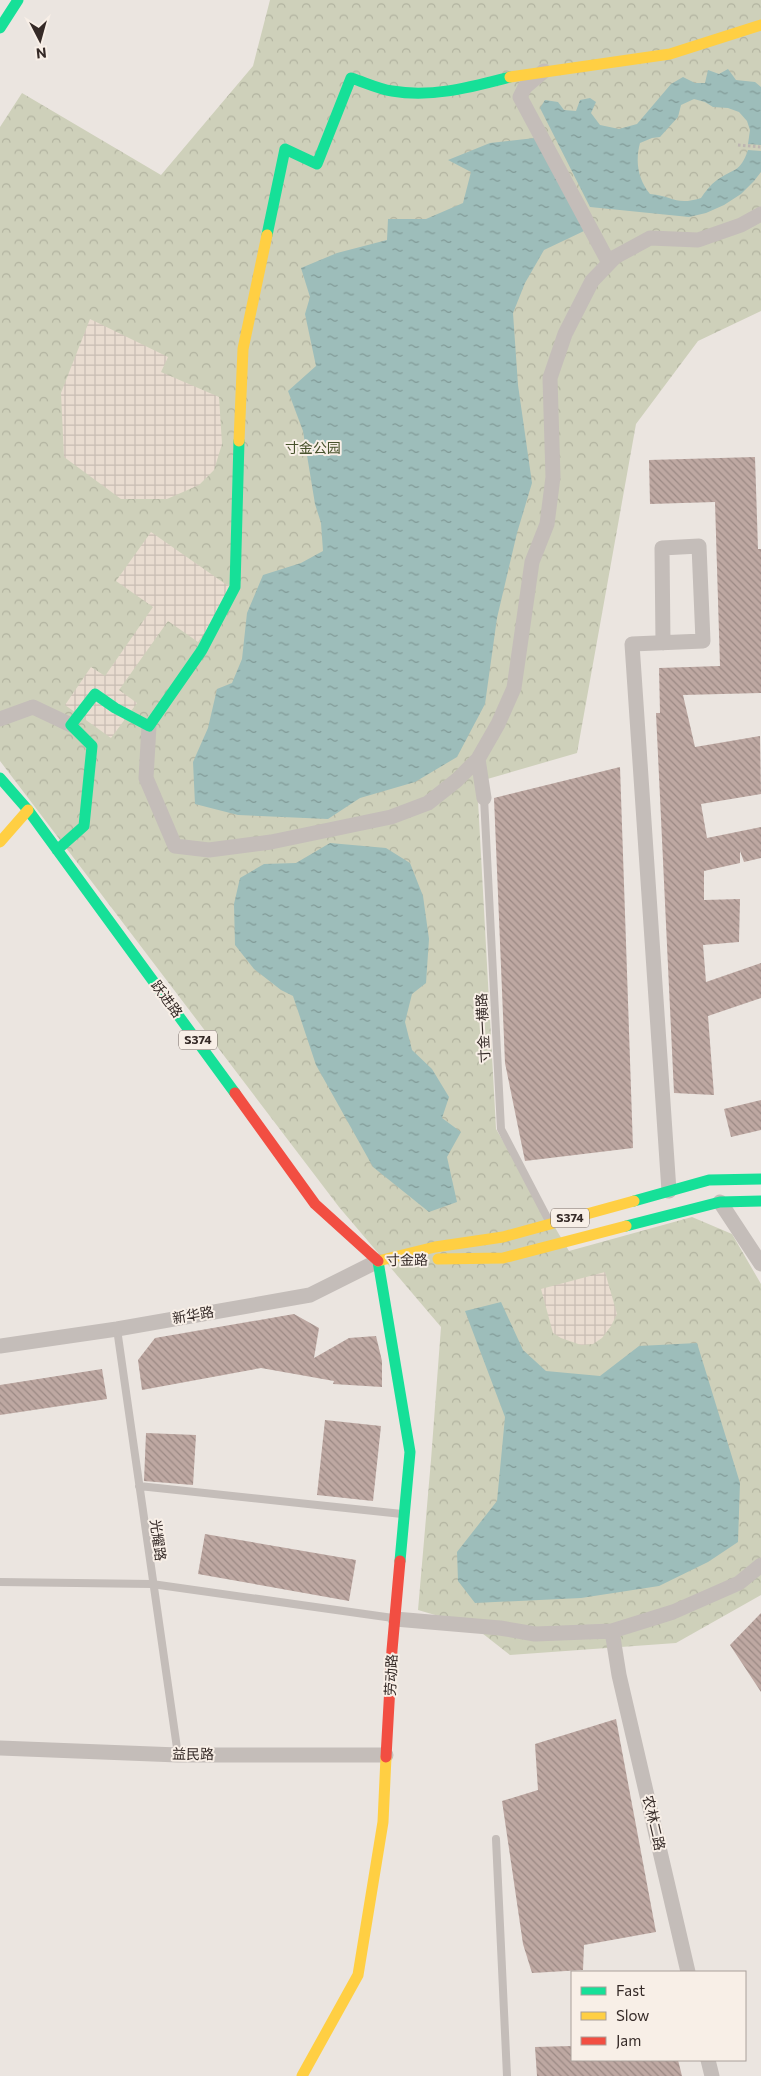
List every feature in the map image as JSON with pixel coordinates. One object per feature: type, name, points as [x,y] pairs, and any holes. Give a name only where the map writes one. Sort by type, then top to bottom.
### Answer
[{"type":"street","points":[[0,28],[18,0]]},
{"type":"street","points":[[761,25],[670,54],[520,74],[468,88],[438,93],[391,91],[351,78],[317,164],[285,149],[243,349],[235,587],[202,650],[149,726],[146,778],[175,846],[209,850],[271,842],[392,817],[428,803],[457,780],[478,759],[498,724],[514,688],[532,562],[547,524],[553,477],[550,378],[565,334],[592,281],[615,257],[650,238],[698,240],[741,225],[761,214]]},
{"type":"street","points":[[544,71],[525,87],[520,97],[609,264]]},
{"type":"street","points":[[663,642],[662,548],[699,546],[703,641],[632,644],[668,1191]]},
{"type":"street","points":[[71,725],[95,694],[115,708],[149,726]]},
{"type":"street","points":[[0,719],[33,707],[71,725],[92,746],[84,826],[57,850]]},
{"type":"street","points":[[478,759],[484,798]]},
{"type":"street","name":"跃进路","points":[[0,778],[28,810],[210,1056],[315,1204],[378,1261]]},
{"type":"street","points":[[0,842],[28,810]]},
{"type":"street","name":"寸金路","points":[[378,1261],[503,1258],[554,1234],[668,1191],[709,1180],[761,1179]]},
{"type":"street","points":[[720,1202],[761,1264]]},
{"type":"street","name":"寸金路","points":[[378,1261],[435,1247],[503,1237],[554,1234],[720,1202],[761,1202]]},
{"type":"street","name":"新华路","points":[[0,1346],[117,1329],[310,1294],[378,1261]]},
{"type":"street","name":"劳动路","points":[[302,2076],[358,1974],[383,1822],[395,1619],[410,1452],[378,1261]]},
{"type":"street","points":[[395,1619],[500,1628],[535,1634],[612,1631],[681,1608],[739,1583],[761,1565]]},
{"type":"street","name":"农林二路","points":[[612,1631],[619,1675],[688,1971]]},
{"type":"street","name":"益民路","points":[[0,1748],[178,1755],[386,1755]]},
{"type":"street","points":[[708,2061],[712,2076]]},
{"type":"lane","name":"寸金一横路","points":[[484,798],[501,1129],[554,1234]]},
{"type":"lane","name":"光耀路","points":[[117,1329],[178,1755]]},
{"type":"lane","points":[[138,1486],[404,1514]]},
{"type":"lane","points":[[0,1582],[152,1584],[395,1619]]},
{"type":"lane","points":[[496,1839],[507,2076]]},
{"type":"path","points":[[738,145],[761,147]]},
{"type":"green space","name":"寸金公园","points":[[270,0],[761,0],[761,311],[698,341],[636,424],[577,753],[477,782],[496,1129],[569,1251],[692,1217],[732,1234],[761,1284],[761,1595],[676,1643],[510,1655],[473,1626],[418,1610],[441,1327],[339,1207],[0,761],[0,127],[22,93],[161,175],[253,66]]},
{"type":"shaded area","points":[[90,319],[168,357],[161,372],[219,397],[222,444],[214,470],[199,485],[167,499],[121,499],[64,457],[61,393]]},
{"type":"shaded area","points":[[151,532],[234,590],[198,642],[168,621],[119,690],[137,703],[111,738],[65,705],[91,667],[105,676],[153,607],[116,581]]},
{"type":"shaded area","points":[[605,1272],[617,1314],[602,1338],[593,1344],[581,1345],[553,1333],[541,1289]]},
{"type":"water","points":[[728,69],[736,80],[755,82],[761,87],[761,145],[748,144],[750,130],[747,121],[739,112],[728,108],[713,107],[705,102],[694,99],[681,105],[678,117],[660,137],[640,143],[638,164],[640,176],[650,194],[686,201],[701,198],[714,182],[736,169],[742,163],[748,150],[761,151],[761,172],[741,194],[724,205],[706,213],[689,217],[590,207],[540,108],[545,100],[558,102],[564,110],[576,111],[580,100],[590,98],[596,102],[591,113],[600,125],[619,129],[637,124],[671,84],[683,77],[695,83],[705,83],[708,70],[719,74]]},
{"type":"water","points":[[535,138],[584,231],[544,250],[525,283],[513,313],[518,385],[532,483],[517,533],[497,618],[485,704],[457,757],[415,782],[360,798],[328,819],[238,815],[195,804],[193,762],[208,728],[217,689],[232,683],[242,659],[247,613],[263,575],[301,563],[323,551],[321,523],[315,504],[303,431],[288,391],[316,366],[305,314],[310,297],[301,268],[337,253],[387,240],[388,219],[426,219],[463,203],[471,172],[448,160],[490,143]]},
{"type":"water","points":[[330,843],[386,848],[410,863],[423,896],[429,939],[426,983],[412,994],[405,1022],[412,1050],[432,1069],[449,1097],[442,1118],[461,1132],[447,1157],[457,1202],[429,1212],[373,1167],[316,1065],[293,996],[281,990],[254,969],[235,945],[234,904],[240,878],[264,864],[296,863]]},
{"type":"water","points":[[501,1302],[523,1350],[546,1371],[600,1376],[639,1346],[697,1343],[740,1483],[738,1542],[708,1562],[659,1586],[581,1598],[475,1603],[458,1581],[457,1552],[497,1501],[505,1417],[465,1311]]},
{"type":"building","points":[[755,457],[758,549],[761,549],[761,693],[683,695],[695,747],[760,736],[761,794],[701,804],[707,838],[761,827],[761,858],[744,862],[740,851],[740,863],[704,871],[704,900],[740,899],[739,942],[703,945],[706,982],[761,963],[761,998],[708,1016],[714,1095],[674,1093],[656,713],[660,713],[659,668],[720,666],[715,502],[650,504],[649,460]]},
{"type":"building","points":[[620,767],[633,1148],[525,1161],[505,1063],[494,798]]},
{"type":"building","points":[[761,1100],[761,1130],[731,1137],[724,1109]]},
{"type":"building","points":[[294,1314],[319,1328],[314,1358],[349,1338],[376,1336],[382,1361],[382,1387],[333,1384],[334,1381],[261,1368],[142,1390],[138,1360],[155,1338]]},
{"type":"building","points":[[102,1369],[107,1399],[0,1415],[0,1385]]},
{"type":"building","points":[[325,1420],[381,1426],[373,1501],[317,1495]]},
{"type":"building","points":[[146,1433],[196,1435],[193,1485],[144,1481]]},
{"type":"building","points":[[205,1534],[356,1560],[349,1601],[198,1574]]},
{"type":"building","points":[[761,1613],[761,1692],[730,1645]]},
{"type":"building","points":[[616,1719],[656,1932],[584,1945],[583,1970],[532,1973],[523,1944],[502,1801],[538,1790],[535,1744]]},
{"type":"building","points":[[571,2046],[571,2061],[678,2061],[682,2076],[537,2076],[535,2047]]},
{"type":"traffic: fast","points":[[0,28],[18,0]]},
{"type":"traffic: fast","points":[[267,235],[285,149],[317,164],[351,78],[387,90],[422,93],[451,90],[510,77]]},
{"type":"traffic: fast","points":[[57,850],[84,826],[92,746],[71,725],[95,694],[115,708],[149,726],[202,650],[235,587],[239,441]]},
{"type":"traffic: fast","points":[[0,778],[28,810],[235,1093]]},
{"type":"traffic: fast","points":[[634,1201],[709,1180],[761,1179]]},
{"type":"traffic: fast","points":[[626,1226],[720,1202],[761,1201]]},
{"type":"traffic: fast","points":[[378,1261],[410,1452],[400,1561]]},
{"type":"traffic: slow","points":[[510,77],[670,54],[761,25]]},
{"type":"traffic: slow","points":[[239,441],[243,349],[267,235]]},
{"type":"traffic: slow","points":[[0,842],[28,810]]},
{"type":"traffic: slow","points":[[378,1261],[435,1247],[503,1237],[634,1201]]},
{"type":"traffic: slow","points":[[438,1259],[503,1258],[626,1226]]},
{"type":"traffic: slow","points":[[302,2076],[358,1975],[383,1822],[386,1757]]},
{"type":"traffic: jam","points":[[235,1093],[315,1204],[378,1261]]},
{"type":"traffic: jam","points":[[386,1757],[392,1650],[400,1561]]}]
